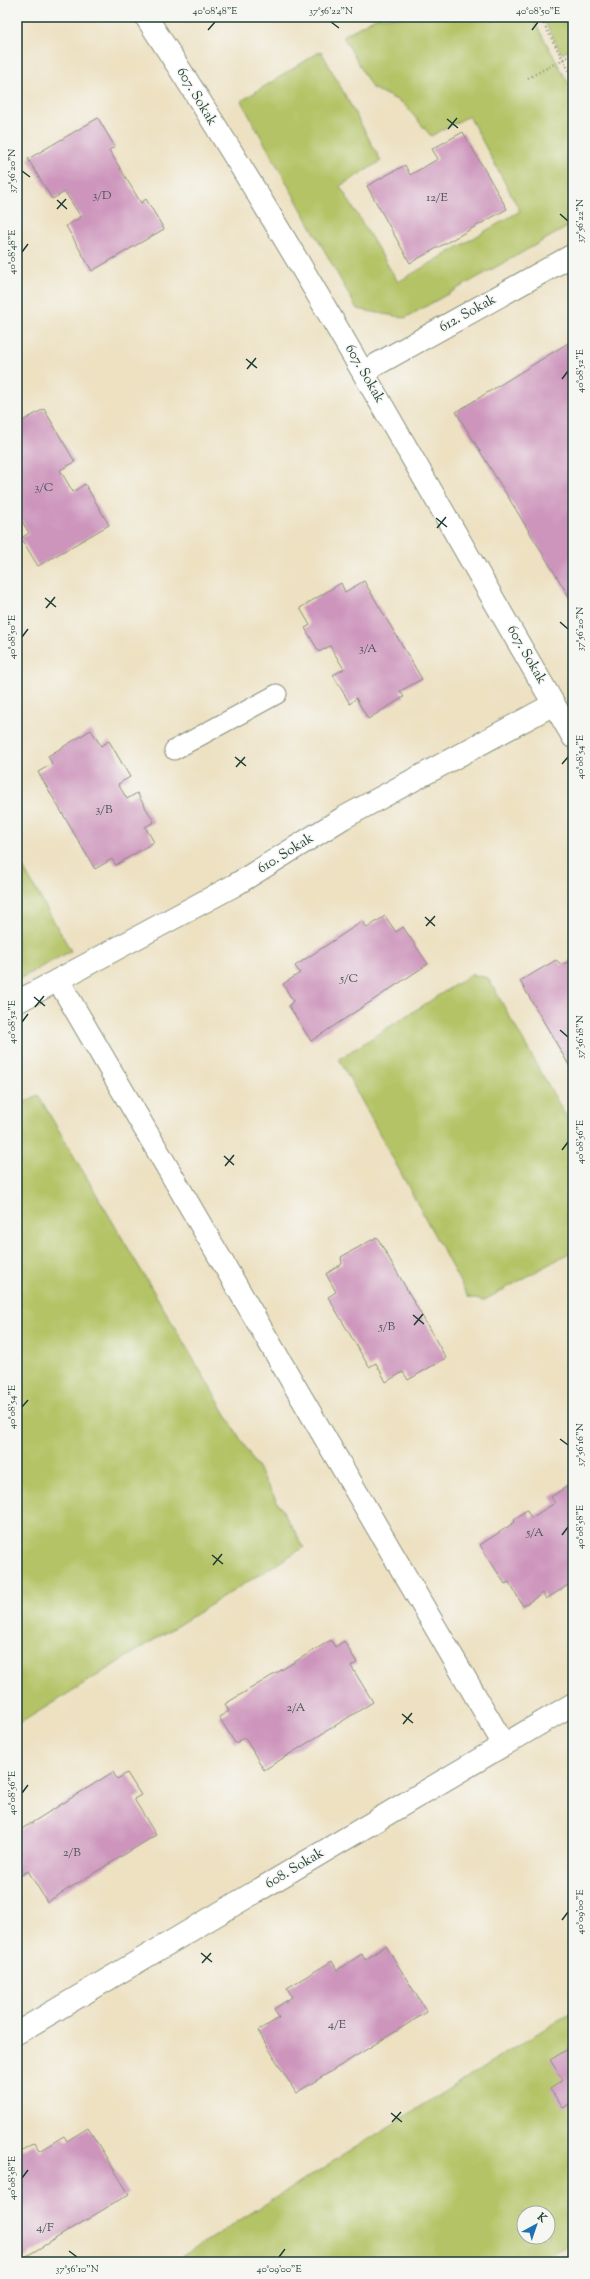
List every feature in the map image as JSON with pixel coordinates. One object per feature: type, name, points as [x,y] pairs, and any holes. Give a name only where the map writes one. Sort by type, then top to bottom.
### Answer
[{"type":"street","name":"607. Sokak","points":[[146,17],[183,74],[363,372],[573,737]]},
{"type":"street","name":"612. Sokak","points":[[363,372],[573,255]]},
{"type":"street","name":"610. Sokak","points":[[17,1002],[235,885],[342,818],[554,704]]},
{"type":"street","points":[[58,980],[504,1745]]},
{"type":"street","name":"608. Sokak","points":[[17,2033],[573,1704]]},
{"type":"lane","points":[[174,750],[277,694]]},
{"type":"path","points":[[540,17],[573,78]]},
{"type":"path","points":[[528,78],[573,54]]},
{"type":"green space","points":[[377,17],[532,17],[573,92],[573,224],[405,318],[357,309],[241,101],[321,51],[381,161],[340,186],[398,282],[520,211],[469,116],[431,136],[403,103],[372,88],[343,36]]},
{"type":"green space","points":[[542,17],[573,17],[573,48],[562,54]]},
{"type":"green space","points":[[17,857],[71,951],[17,980]]},
{"type":"green space","points":[[472,974],[488,978],[573,1129],[573,1251],[483,1301],[468,1297],[339,1059]]},
{"type":"green space","points":[[38,1095],[304,1547],[17,1725],[17,1106]]},
{"type":"green space","points":[[573,2011],[573,2242],[540,2262],[173,2262]]},
{"type":"building","points":[[98,118],[115,147],[109,150],[141,203],[146,199],[164,229],[92,271],[66,226],[81,217],[65,192],[52,199],[28,159]]},
{"type":"building","points":[[463,132],[507,209],[410,263],[367,186],[405,165],[410,175],[438,159],[432,149]]},
{"type":"building","points":[[573,340],[573,603],[456,412]]},
{"type":"building","points":[[44,409],[75,462],[60,470],[73,492],[85,484],[109,525],[38,566],[21,538],[29,533],[17,513],[17,424]]},
{"type":"building","points":[[364,581],[422,679],[400,691],[404,697],[368,719],[356,698],[350,704],[333,675],[344,669],[330,646],[319,652],[305,628],[310,625],[300,608],[341,583],[345,592]]},
{"type":"building","points":[[91,730],[101,746],[109,741],[130,777],[118,784],[127,799],[137,793],[154,822],[145,827],[154,842],[116,865],[112,859],[95,869],[38,772],[52,764],[48,756]]},
{"type":"building","points":[[385,916],[396,932],[403,927],[428,964],[311,1041],[289,1006],[293,1001],[283,984],[300,973],[295,966],[363,921],[367,928]]},
{"type":"building","points":[[573,959],[573,1072],[520,981],[556,960],[562,965]]},
{"type":"building","points":[[377,1237],[446,1358],[408,1380],[403,1372],[386,1382],[376,1363],[369,1367],[328,1297],[336,1292],[326,1274],[342,1264],[341,1257]]},
{"type":"building","points":[[572,1483],[573,1582],[546,1599],[543,1593],[523,1606],[509,1582],[505,1584],[480,1545],[515,1522],[514,1519],[527,1510],[531,1518],[555,1503],[551,1497]]},
{"type":"building","points":[[331,1640],[335,1647],[344,1641],[357,1663],[351,1666],[373,1702],[264,1770],[245,1738],[235,1743],[219,1717],[229,1711],[225,1704]]},
{"type":"building","points":[[113,1772],[117,1779],[127,1773],[141,1795],[134,1799],[156,1835],[47,1902],[28,1871],[18,1877],[17,1875],[17,1832]]},
{"type":"building","points":[[386,1946],[427,2012],[296,2093],[258,2031],[279,2018],[274,2009],[292,1997],[287,1988],[332,1961],[337,1970],[362,1954],[365,1960]]},
{"type":"building","points":[[573,2046],[573,2102],[563,2108],[550,2089],[563,2080],[550,2060]]},
{"type":"building","points":[[88,2128],[129,2194],[17,2262],[17,2153],[34,2143],[39,2151],[64,2136],[67,2141]]}]
